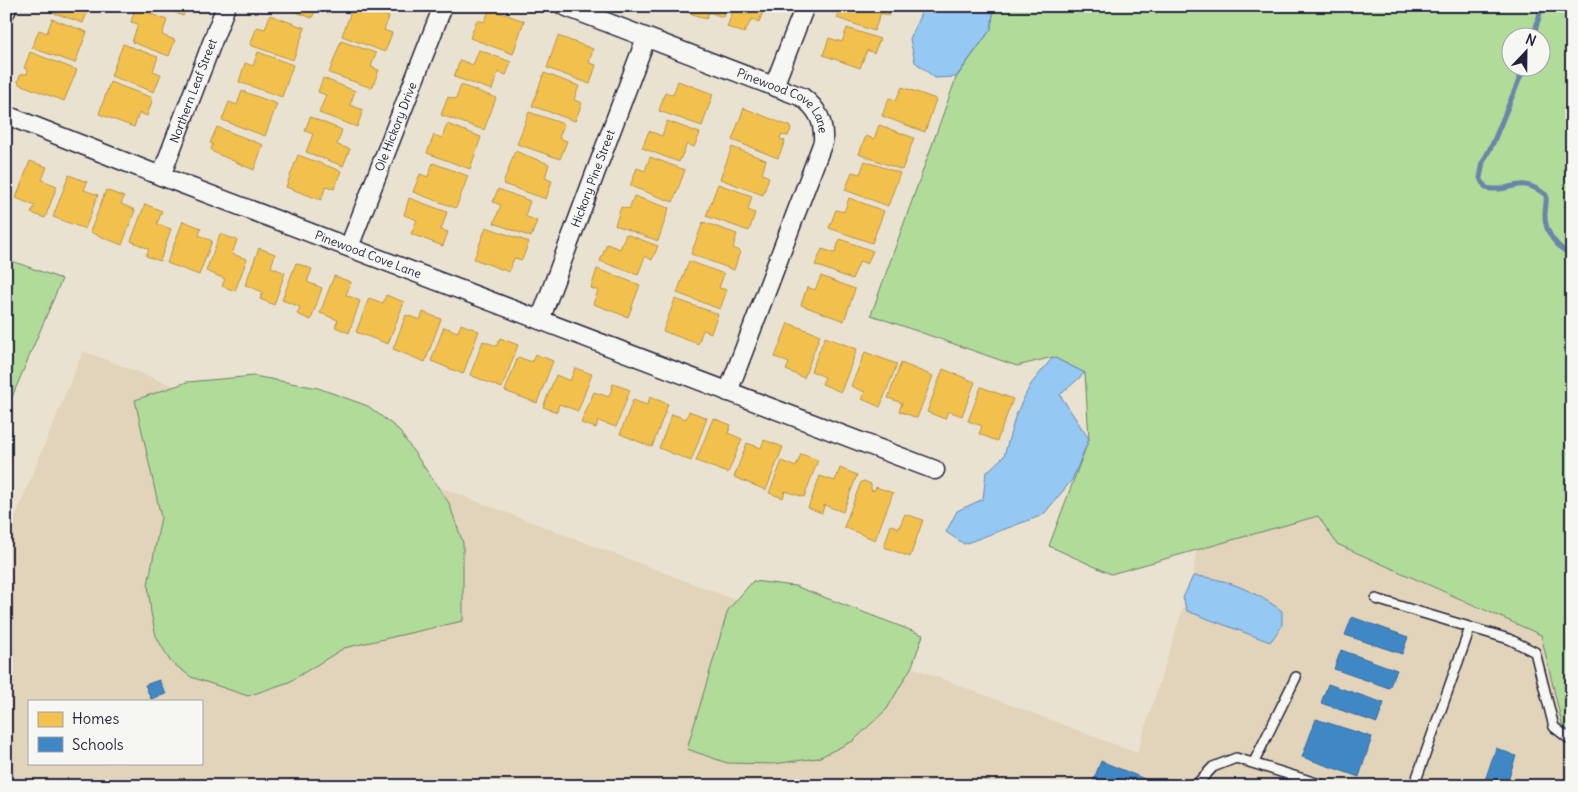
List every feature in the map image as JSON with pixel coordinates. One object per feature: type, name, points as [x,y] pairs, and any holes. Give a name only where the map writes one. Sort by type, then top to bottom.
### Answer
[{"type":"street","points":[[6,11],[8,6]]},
{"type":"street","name":"Northern Leaf Street","points":[[161,176],[226,6]]},
{"type":"street","name":"Ole Hickory Drive","points":[[349,247],[443,6]]},
{"type":"street","name":"Pinewood Cove Lane","points":[[564,6],[802,97],[820,115],[824,129],[823,142],[728,392]]},
{"type":"street","points":[[774,86],[805,6]]},
{"type":"street","name":"Hickory Pine Street","points":[[540,320],[646,38]]},
{"type":"street","name":"Pinewood Cove Lane","points":[[6,115],[161,176],[935,470]]},
{"type":"lane","points":[[1376,598],[1509,640],[1535,652],[1554,727],[1572,741]]},
{"type":"lane","points":[[1414,786],[1470,628]]},
{"type":"lane","points":[[1254,762],[1296,677]]},
{"type":"lane","points":[[1195,786],[1213,767],[1236,758],[1254,762],[1326,786]]},
{"type":"shaded area","points":[[83,351],[1137,753],[1193,576],[1201,508],[1318,515],[1337,544],[1541,635],[1563,728],[1572,732],[1572,786],[6,786],[6,539]]},
{"type":"green space","points":[[994,6],[1572,6],[1572,731],[1563,728],[1541,635],[1337,544],[1318,516],[1111,574],[1049,546],[1089,439],[1085,373],[1053,357],[1017,366],[871,315],[956,78],[991,29]]},
{"type":"green space","points":[[6,259],[62,279],[6,411]]},
{"type":"green space","points":[[254,376],[318,388],[368,406],[398,429],[449,503],[463,543],[463,621],[344,648],[289,682],[248,696],[191,677],[170,661],[156,636],[151,613],[148,585],[161,517],[135,400],[187,382]]},
{"type":"green space","points":[[753,581],[795,586],[923,635],[912,666],[887,709],[853,741],[818,758],[773,764],[727,763],[687,749],[728,610]]},
{"type":"water","points":[[924,6],[994,6],[991,29],[956,77],[935,78],[915,62],[910,39]]},
{"type":"water","points":[[1053,357],[1085,373],[1060,395],[1089,439],[1072,480],[1043,515],[964,544],[946,532],[957,511],[983,499],[986,473],[1004,456],[1016,414],[1031,384]]},
{"type":"water","points":[[1193,576],[1217,579],[1240,587],[1262,598],[1282,611],[1282,626],[1270,642],[1187,611],[1183,598]]},
{"type":"building: Homes","points":[[47,6],[90,6],[83,23],[46,10]]},
{"type":"building: Homes","points":[[159,6],[187,6],[183,16]]},
{"type":"building: Homes","points":[[281,6],[317,6],[312,18]]},
{"type":"building: Homes","points":[[353,6],[360,6],[389,17],[384,30],[392,33],[385,52],[342,36]]},
{"type":"building: Homes","points":[[690,6],[727,6],[723,17],[709,12],[706,19],[687,12]]},
{"type":"building: Homes","points":[[735,6],[765,6],[759,22],[752,19],[744,33],[727,27]]},
{"type":"building: Homes","points":[[841,6],[892,6],[888,16],[881,13],[874,31],[837,18]]},
{"type":"building: Homes","points":[[135,8],[167,20],[162,35],[175,40],[169,56],[132,42],[138,24],[131,22]]},
{"type":"building: Homes","points":[[490,9],[524,21],[513,54],[470,38],[477,20],[484,22]]},
{"type":"building: Homes","points":[[270,15],[305,28],[293,60],[250,45],[257,27],[265,29]]},
{"type":"building: Homes","points":[[52,19],[87,32],[75,63],[32,48],[39,30],[47,33]]},
{"type":"building: Homes","points":[[847,28],[880,39],[874,53],[867,50],[860,68],[823,55],[829,38],[842,42]]},
{"type":"building: Homes","points":[[558,36],[593,49],[589,63],[596,65],[590,84],[547,68]]},
{"type":"building: Homes","points":[[341,41],[376,53],[371,67],[379,70],[372,88],[329,73]]},
{"type":"building: Homes","points":[[123,44],[158,57],[153,71],[161,74],[154,92],[111,76]]},
{"type":"building: Homes","points":[[479,50],[511,62],[506,75],[498,72],[492,90],[454,77],[460,60],[473,65]]},
{"type":"building: Homes","points":[[30,52],[77,70],[64,101],[19,84],[18,80],[21,74],[27,74],[28,70],[24,68]]},
{"type":"building: Homes","points":[[258,52],[293,65],[282,97],[239,82],[245,63],[253,66]]},
{"type":"building: Homes","points":[[544,73],[579,86],[574,100],[582,103],[575,121],[532,106]]},
{"type":"building: Homes","points":[[323,78],[355,91],[350,105],[363,110],[357,127],[319,113],[326,95],[318,92]]},
{"type":"building: Homes","points":[[678,81],[713,94],[702,126],[659,111],[665,92],[673,95]]},
{"type":"building: Homes","points":[[110,82],[153,98],[147,116],[139,113],[134,127],[99,114]]},
{"type":"building: Homes","points":[[461,85],[496,98],[484,130],[441,115],[448,97],[456,99]]},
{"type":"building: Homes","points":[[902,87],[936,99],[925,132],[882,116],[889,98],[896,100]]},
{"type":"building: Homes","points":[[242,91],[277,104],[265,136],[222,120],[229,102],[237,105]]},
{"type":"building: Homes","points":[[744,108],[789,126],[791,129],[788,136],[781,135],[780,139],[785,141],[778,158],[732,140]]},
{"type":"building: Homes","points":[[529,112],[564,124],[559,138],[567,141],[560,159],[517,144]]},
{"type":"building: Homes","points":[[310,117],[342,130],[337,145],[350,149],[343,166],[306,152],[313,134],[305,131]]},
{"type":"building: Homes","points":[[667,121],[700,133],[694,147],[687,144],[679,162],[642,148],[649,131],[662,136]]},
{"type":"building: Homes","points":[[447,124],[481,137],[470,169],[427,153],[434,135],[442,138]]},
{"type":"building: Homes","points":[[879,125],[914,138],[902,170],[859,154],[866,136],[874,139]]},
{"type":"building: Homes","points":[[217,127],[263,145],[254,170],[213,152],[211,149],[213,144],[210,143]]},
{"type":"building: Homes","points":[[732,147],[766,160],[762,174],[769,177],[763,195],[720,179]]},
{"type":"building: Homes","points":[[515,151],[549,164],[545,178],[552,181],[546,199],[503,184]]},
{"type":"building: Homes","points":[[298,155],[341,171],[334,189],[326,186],[321,200],[286,187]]},
{"type":"building: Homes","points":[[650,157],[685,170],[673,202],[630,186],[637,168],[645,171]]},
{"type":"building: Homes","points":[[30,161],[47,167],[42,180],[57,186],[45,218],[31,213],[35,206],[16,198]]},
{"type":"building: Homes","points":[[865,161],[900,173],[888,206],[845,190],[852,172],[860,174]]},
{"type":"building: Homes","points":[[433,163],[468,176],[456,208],[413,192],[420,174],[428,177]]},
{"type":"building: Homes","points":[[69,175],[87,182],[84,190],[98,195],[85,229],[53,217]]},
{"type":"building: Homes","points":[[718,184],[752,196],[748,210],[755,213],[749,231],[706,216]]},
{"type":"building: Homes","points":[[498,189],[530,201],[525,216],[537,221],[531,237],[494,223],[501,205],[493,202]]},
{"type":"building: Homes","points":[[106,190],[124,197],[121,204],[135,210],[122,245],[90,232]]},
{"type":"building: Homes","points":[[634,196],[669,208],[658,241],[615,225],[621,207],[629,209]]},
{"type":"building: Homes","points":[[409,198],[447,212],[441,230],[448,232],[443,246],[411,234],[417,220],[404,215]]},
{"type":"building: Homes","points":[[849,198],[884,211],[872,243],[829,228],[836,210],[844,212]]},
{"type":"building: Homes","points":[[145,204],[162,211],[157,224],[171,229],[160,261],[146,256],[149,249],[131,241]]},
{"type":"building: Homes","points":[[183,221],[201,228],[199,235],[212,241],[199,275],[167,263]]},
{"type":"building: Homes","points":[[703,222],[737,234],[733,248],[740,251],[734,270],[691,254]]},
{"type":"building: Homes","points":[[486,227],[529,242],[522,260],[514,258],[509,272],[474,259]]},
{"type":"building: Homes","points":[[220,234],[237,240],[232,254],[247,259],[235,291],[222,286],[225,279],[206,271]]},
{"type":"building: Homes","points":[[626,234],[658,246],[652,260],[645,256],[638,275],[600,261],[607,244],[620,249]]},
{"type":"building: Homes","points":[[840,239],[873,251],[867,264],[860,261],[852,279],[815,265],[822,249],[835,253]]},
{"type":"building: Homes","points":[[259,248],[275,254],[271,267],[285,273],[274,305],[260,299],[263,292],[245,285]]},
{"type":"building: Homes","points":[[689,261],[724,274],[719,288],[727,290],[720,309],[677,293]]},
{"type":"building: Homes","points":[[296,263],[312,269],[307,282],[322,288],[311,320],[297,314],[300,307],[282,300]]},
{"type":"building: Homes","points":[[597,269],[640,285],[628,317],[593,304],[598,291],[591,288]]},
{"type":"building: Homes","points":[[334,276],[351,282],[346,295],[360,301],[349,333],[335,327],[338,320],[320,313]]},
{"type":"building: Homes","points":[[821,276],[855,289],[844,321],[801,305],[807,287],[815,290]]},
{"type":"building: Homes","points":[[386,295],[404,302],[388,344],[356,332],[369,298],[383,303]]},
{"type":"building: Homes","points":[[675,299],[718,314],[711,333],[703,330],[698,344],[663,331]]},
{"type":"building: Homes","points":[[423,312],[441,319],[425,362],[393,349],[406,315],[420,320]]},
{"type":"building: Homes","points":[[788,323],[820,335],[804,378],[786,370],[789,363],[775,357]]},
{"type":"building: Homes","points":[[461,324],[479,331],[463,374],[431,361],[444,327],[458,332]]},
{"type":"building: Homes","points":[[825,337],[857,349],[841,392],[822,384],[825,377],[811,371]]},
{"type":"building: Homes","points":[[500,338],[518,345],[502,388],[470,375],[483,341],[497,346]]},
{"type":"building: Homes","points":[[865,352],[897,364],[880,407],[862,399],[865,392],[851,386]]},
{"type":"building: Homes","points":[[535,354],[553,361],[537,403],[505,391],[518,357],[532,362]]},
{"type":"building: Homes","points":[[901,363],[933,376],[917,418],[899,411],[902,403],[888,398]]},
{"type":"building: Homes","points":[[575,368],[592,374],[578,411],[559,404],[557,412],[543,407],[556,375],[570,381]]},
{"type":"building: Homes","points":[[943,369],[975,382],[962,416],[948,411],[945,419],[927,412]]},
{"type":"building: Homes","points":[[613,384],[630,390],[616,427],[598,421],[596,428],[581,423],[594,392],[609,397]]},
{"type":"building: Homes","points":[[981,387],[1013,399],[997,441],[979,434],[982,426],[968,421]]},
{"type":"building: Homes","points":[[650,397],[668,404],[652,447],[620,434],[633,400],[647,405]]},
{"type":"building: Homes","points":[[689,411],[707,418],[691,461],[659,448],[672,414],[686,419]]},
{"type":"building: Homes","points":[[713,418],[731,425],[728,433],[742,439],[728,473],[696,461]]},
{"type":"building: Homes","points":[[764,440],[783,447],[766,490],[734,477],[747,443],[761,448]]},
{"type":"building: Homes","points":[[801,454],[818,460],[804,497],[785,491],[783,498],[769,493],[782,461],[796,467]]},
{"type":"building: Homes","points":[[840,468],[857,475],[843,512],[824,505],[822,513],[808,508],[820,476],[835,481]]},
{"type":"building: Homes","points":[[864,481],[871,484],[871,490],[874,491],[876,487],[893,493],[875,540],[844,527],[861,482]]},
{"type":"building: Homes","points":[[905,514],[923,520],[910,557],[884,547],[891,525],[899,528]]},
{"type":"building: Schools","points":[[1352,617],[1408,637],[1402,654],[1345,635]]},
{"type":"building: Schools","points":[[1341,650],[1397,670],[1389,688],[1334,669]]},
{"type":"building: Schools","points":[[159,680],[166,694],[151,699],[145,685]]},
{"type":"building: Schools","points":[[1328,684],[1384,703],[1377,723],[1321,703]]},
{"type":"building: Schools","points":[[1316,719],[1372,737],[1359,777],[1302,757]]},
{"type":"building: Schools","points":[[1496,748],[1516,756],[1506,786],[1483,786]]},
{"type":"building: Schools","points":[[1101,761],[1157,784],[1156,786],[1091,786]]},
{"type":"waterway","points":[[1536,28],[1542,6]]},
{"type":"waterway","points":[[1520,78],[1493,143],[1483,162],[1480,178],[1486,188],[1502,189],[1528,185],[1546,195],[1545,221],[1549,233],[1561,248],[1572,255]]}]
